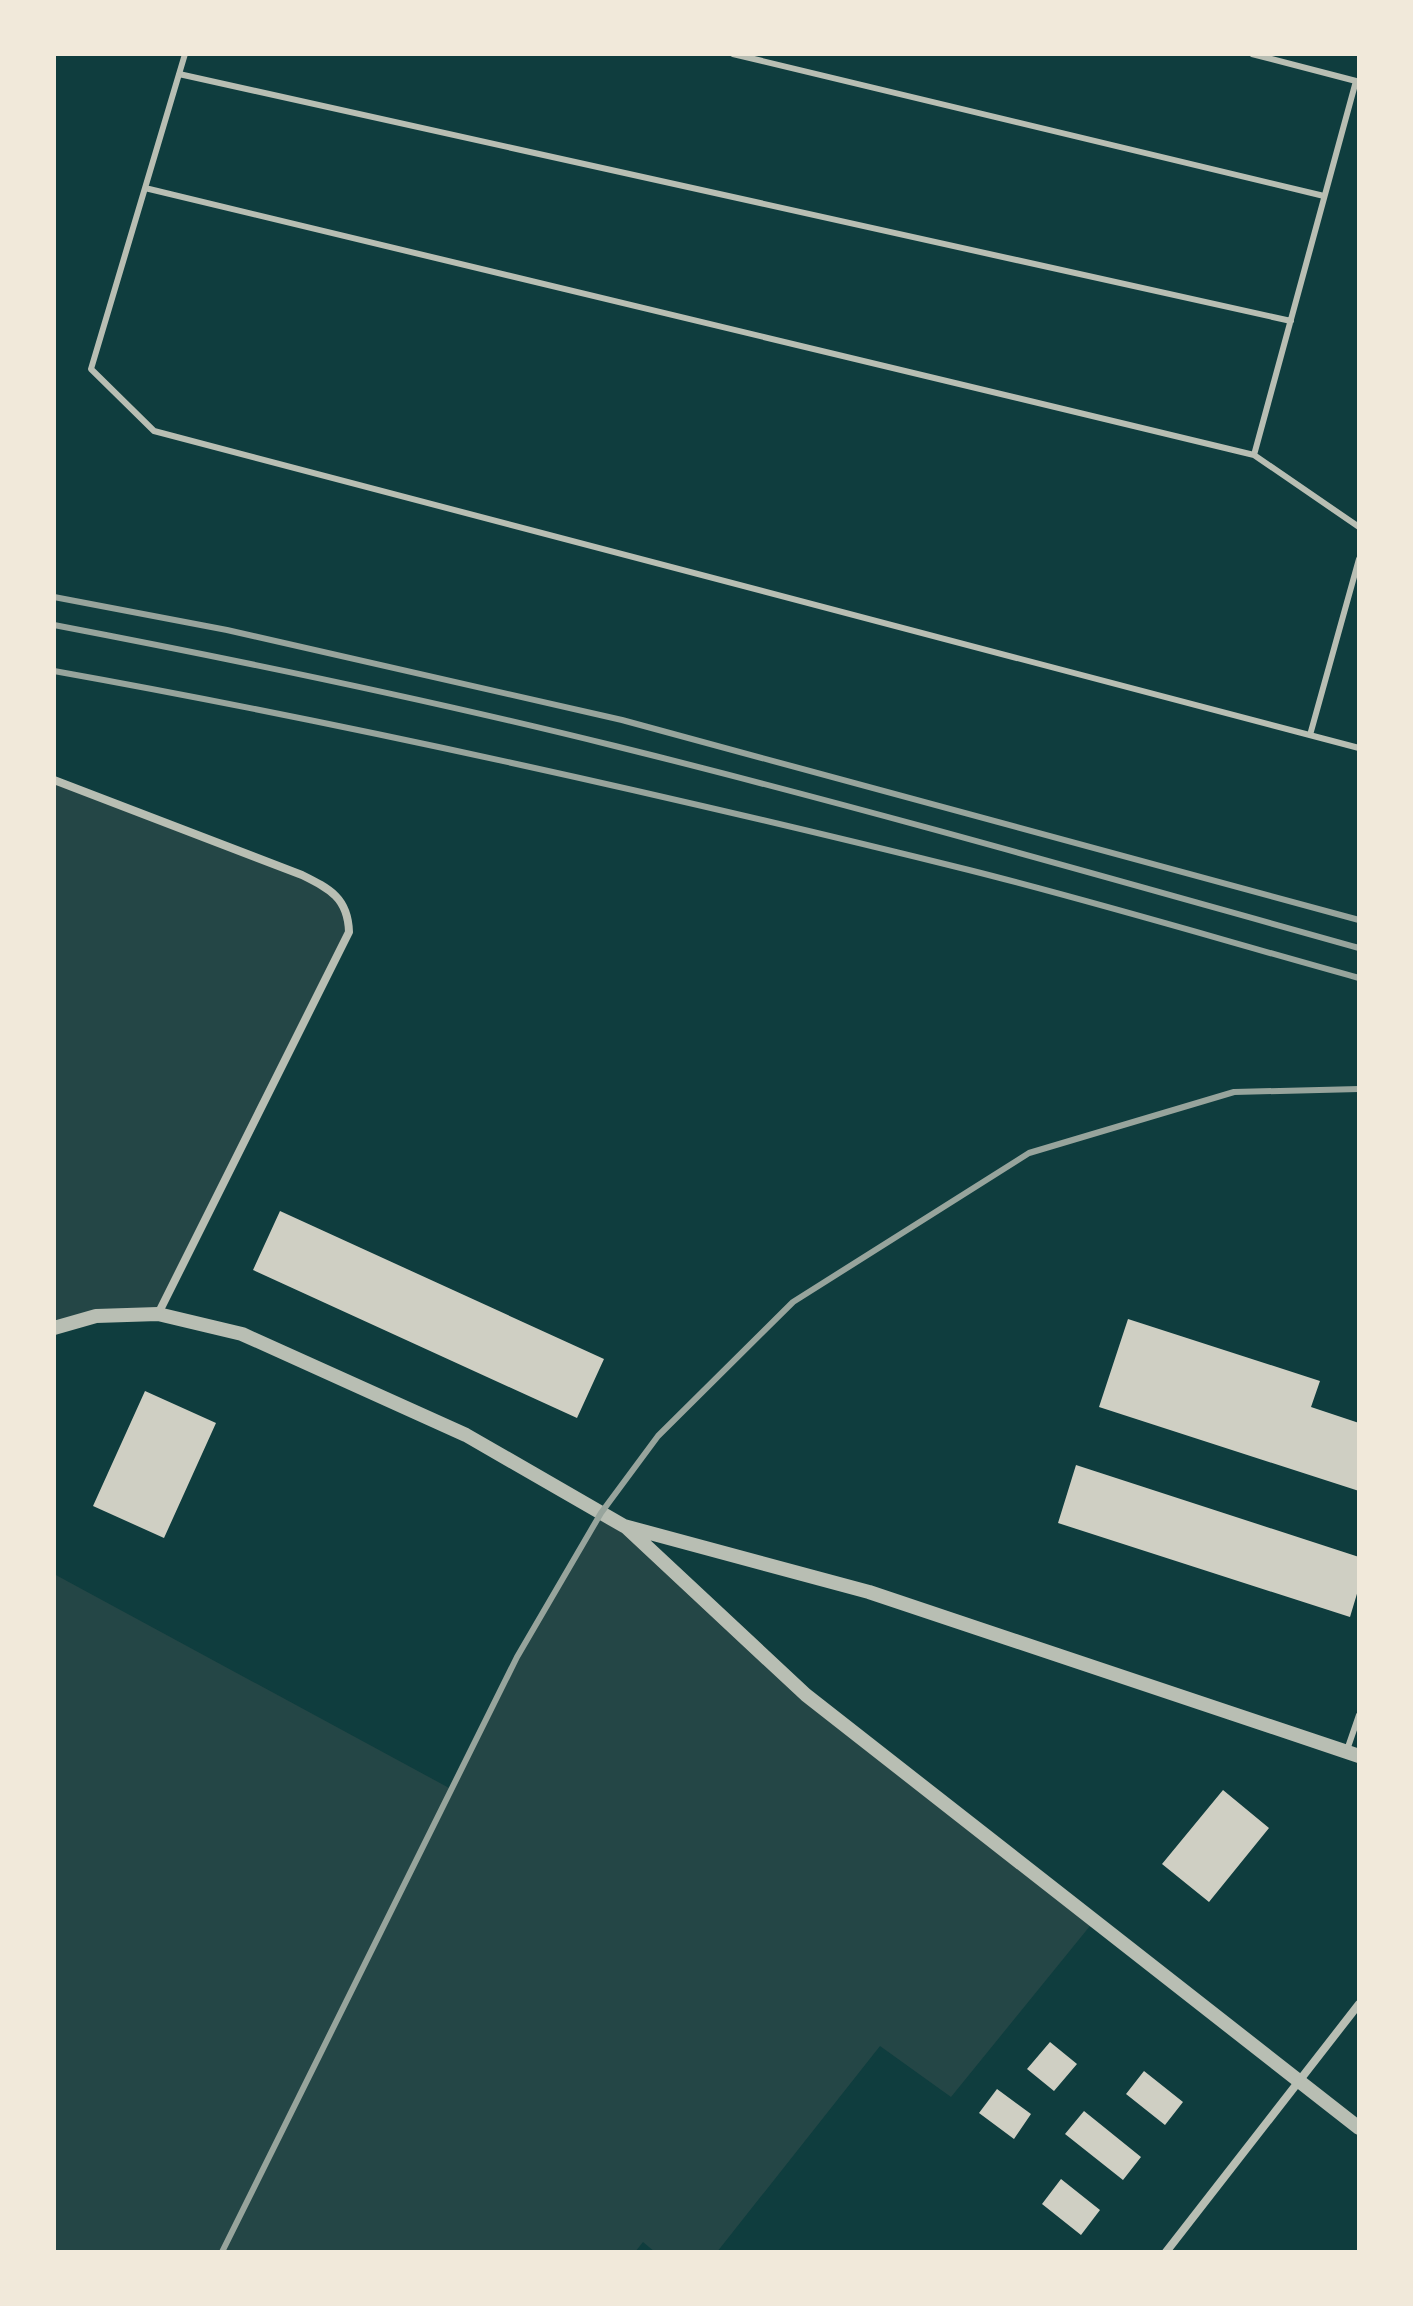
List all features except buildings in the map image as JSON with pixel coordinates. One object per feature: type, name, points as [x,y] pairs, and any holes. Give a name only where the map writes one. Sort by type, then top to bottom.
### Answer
[{"type":"street","points":[[54,780],[302,875],[333,891],[344,902],[348,917],[349,932],[158,1314]]},
{"type":"street","points":[[54,1328],[96,1316],[158,1314],[242,1334],[466,1435],[624,1526],[806,1695],[1359,2128]]},
{"type":"street","points":[[624,1526],[869,1592],[1353,1754]]},
{"type":"street","points":[[1166,2252],[1359,2004]]},
{"type":"lane","points":[[185,54],[91,369],[154,431],[1359,748]]},
{"type":"lane","points":[[733,54],[1324,196]]},
{"type":"lane","points":[[1252,54],[1357,79],[1254,455]]},
{"type":"lane","points":[[179,74],[1291,321]]},
{"type":"lane","points":[[145,188],[1254,455],[1359,527]]},
{"type":"lane","points":[[1310,735],[1359,559]]},
{"type":"lane","points":[[1353,1754],[1359,1715]]},
{"type":"shaded area","points":[[54,780],[302,875],[344,902],[349,932],[158,1314],[54,1328]]},
{"type":"shaded area","points":[[601,1513],[806,1695],[1094,1921],[951,2097],[880,2046],[717,2252],[655,2252],[643,2242],[635,2252],[54,2252],[54,1574],[451,1789],[517,1657]]},
{"type":"railway","points":[[54,597],[227,630],[622,720],[1359,920]]},
{"type":"railway","points":[[54,625],[336,682],[615,746],[895,819],[1359,948]]},
{"type":"railway","points":[[54,671],[399,738],[741,815],[1018,883],[1359,978]]},
{"type":"railway","points":[[222,2252],[517,1657],[601,1513],[658,1436],[793,1302],[1029,1153],[1234,1092],[1359,1089]]}]
